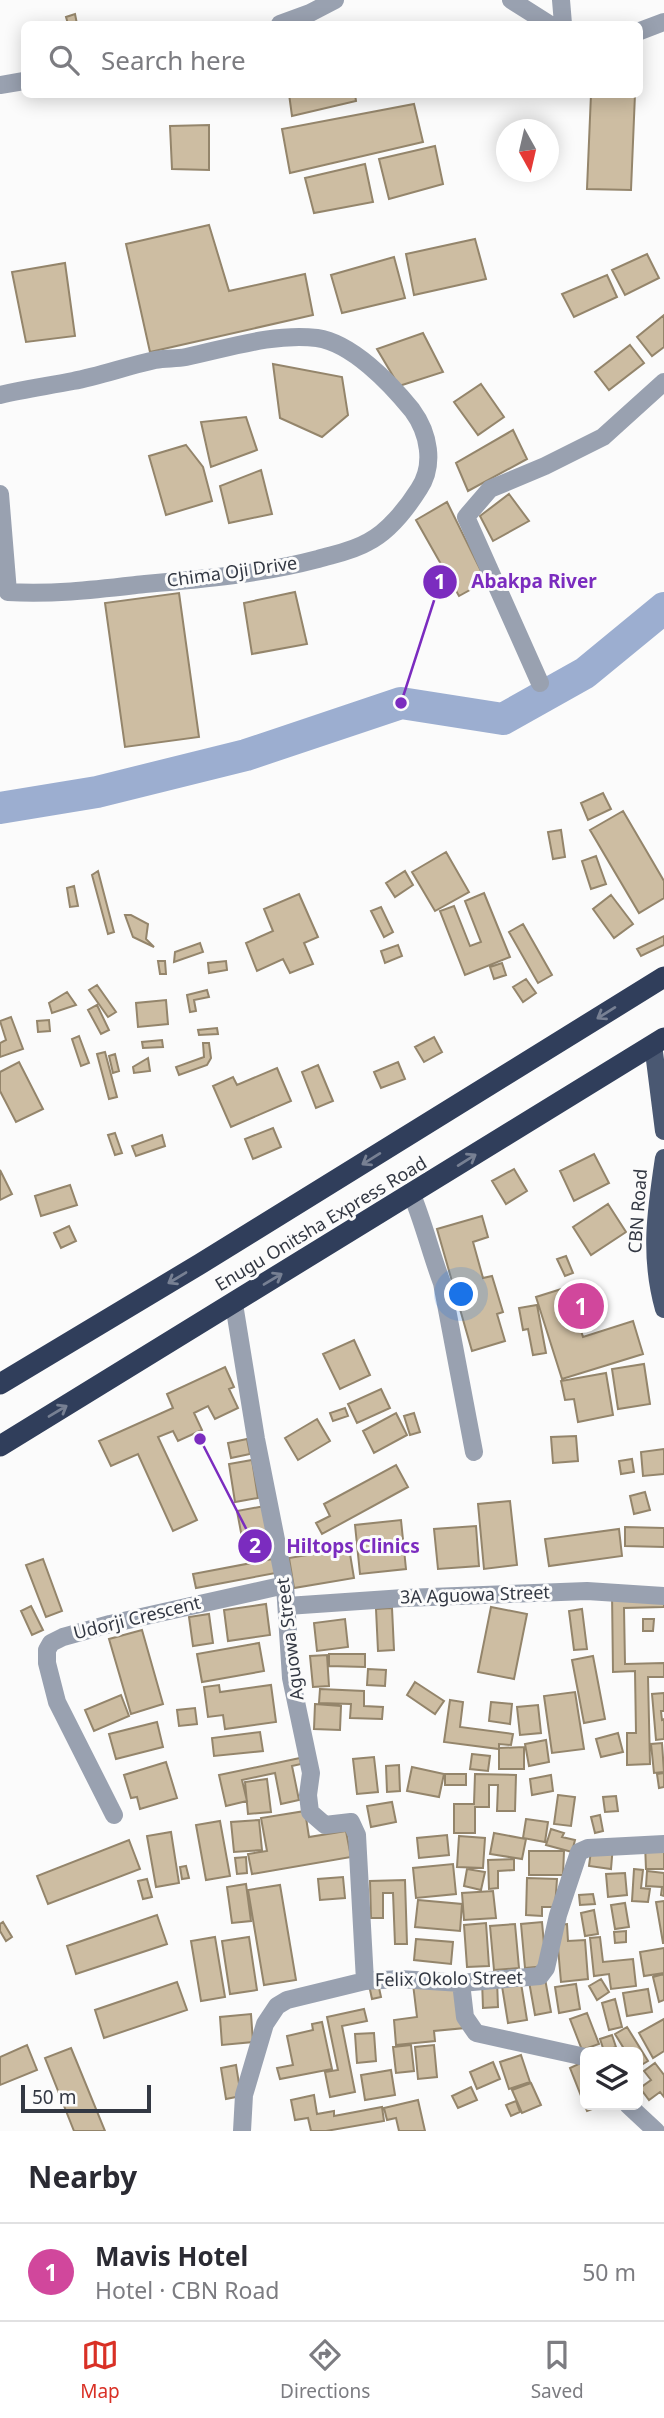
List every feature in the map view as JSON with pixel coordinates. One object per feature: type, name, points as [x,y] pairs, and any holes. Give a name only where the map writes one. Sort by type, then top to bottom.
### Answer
[{"type":"highway","name":"Enugu Onitsha Express Road","points":[[0,1384],[269,1222],[664,977]]},
{"type":"highway","name":"Enugu Onitsha Express Road","points":[[0,1446],[659,1041]]},
{"type":"main road","points":[[659,1041],[664,1130]]},
{"type":"main road","name":"CBN Road","points":[[664,1158],[656,1209],[654,1246],[658,1287],[664,1309]]},
{"type":"street","points":[[288,21],[335,0]]},
{"type":"street","points":[[510,0],[544,21]]},
{"type":"street","points":[[561,0],[563,21]]},
{"type":"street","points":[[643,30],[664,22]]},
{"type":"street","points":[[0,85],[21,81]]},
{"type":"street","name":"Chima Oji Drive","points":[[0,395],[31,387],[72,382],[156,360],[179,359],[285,336],[320,339],[338,344],[370,366],[414,412],[429,448],[429,464],[424,481],[403,510],[376,538],[353,549],[275,570],[216,578],[106,588],[4,592],[0,494]]},
{"type":"street","points":[[540,683],[466,517],[490,489],[603,437],[664,382]]},
{"type":"street","points":[[412,1195],[442,1283],[474,1452]]},
{"type":"street","name":"Aguowa Street","points":[[234,1304],[256,1439],[285,1585],[291,1678],[311,1773],[310,1812],[325,1825],[351,1822],[357,1835],[365,1981]]},
{"type":"street","name":"Udorji Crescent","points":[[114,1815],[57,1702],[47,1663],[47,1650],[51,1643],[110,1624],[285,1585]]},
{"type":"street","name":"3A Aguowa Street","points":[[287,1606],[404,1598],[587,1591],[664,1596]]},
{"type":"street","name":"Felix Okolo Street","points":[[242,2130],[244,2095],[265,2024],[277,2006],[310,1993],[365,1981],[400,1979],[461,1983],[540,1976],[546,1968],[558,1915],[579,1852],[588,1848],[664,1844]]},
{"type":"street","points":[[461,1983],[465,2017],[476,2033],[580,2056]]},
{"type":"street","points":[[633,2110],[656,2131]]},
{"type":"building","points":[[75,14],[76,21],[67,21],[66,17]]},
{"type":"building","points":[[290,98],[356,98],[356,101],[292,116]]},
{"type":"building","points":[[591,98],[635,98],[631,190],[587,189]]},
{"type":"building","points":[[414,104],[423,142],[290,173],[282,129]]},
{"type":"building","points":[[209,125],[209,170],[172,169],[170,126]]},
{"type":"building","points":[[435,146],[443,184],[389,199],[379,159]]},
{"type":"building","points":[[365,164],[373,202],[314,213],[305,178]]},
{"type":"building","points":[[209,225],[229,291],[305,274],[313,315],[150,352],[126,244]]},
{"type":"building","points":[[475,239],[486,279],[414,295],[406,254]]},
{"type":"building","points":[[647,254],[659,278],[625,295],[612,270]]},
{"type":"building","points":[[394,257],[405,298],[342,313],[331,275]]},
{"type":"building","points":[[65,263],[75,336],[26,342],[12,272]]},
{"type":"building","points":[[607,275],[617,297],[574,317],[562,294]]},
{"type":"building","points":[[664,315],[664,347],[652,356],[637,337]]},
{"type":"building","points":[[423,333],[443,372],[399,386],[377,349]]},
{"type":"building","points":[[630,345],[644,363],[609,390],[595,372]]},
{"type":"building","points":[[273,364],[342,377],[348,415],[322,437],[280,418]]},
{"type":"building","points":[[481,384],[504,417],[478,435],[454,402]]},
{"type":"building","points":[[246,417],[257,450],[211,467],[201,422]]},
{"type":"building","points":[[513,430],[527,459],[468,491],[456,463]]},
{"type":"building","points":[[186,445],[203,467],[212,501],[166,515],[149,456]]},
{"type":"building","points":[[261,470],[272,514],[229,523],[220,486]]},
{"type":"building","points":[[509,494],[529,521],[493,541],[480,516]]},
{"type":"building","points":[[447,502],[486,581],[459,596],[416,520]]},
{"type":"building","points":[[295,592],[307,644],[252,654],[244,603]]},
{"type":"building","points":[[179,593],[199,737],[125,747],[105,603]]},
{"type":"building","points":[[603,793],[611,809],[588,820],[581,803]]},
{"type":"building","points":[[623,811],[664,881],[664,898],[639,913],[590,830]]},
{"type":"building","points":[[561,830],[565,857],[553,859],[548,832]]},
{"type":"building","points":[[446,852],[469,892],[435,911],[412,872]]},
{"type":"building","points":[[596,856],[606,884],[591,889],[582,861]]},
{"type":"building","points":[[98,871],[114,932],[108,934],[92,875]]},
{"type":"building","points":[[405,871],[413,885],[395,897],[386,883]]},
{"type":"building","points":[[74,886],[78,906],[70,907],[67,888]]},
{"type":"building","points":[[484,893],[510,957],[465,975],[440,911],[454,906],[470,946],[481,942],[465,901]]},
{"type":"building","points":[[299,894],[318,937],[304,943],[313,964],[290,973],[283,959],[257,971],[246,943],[273,931],[264,909]]},
{"type":"building","points":[[611,895],[633,924],[614,938],[593,909]]},
{"type":"building","points":[[381,907],[393,932],[384,937],[371,911]]},
{"type":"building","points":[[125,915],[131,915],[148,924],[146,939],[154,947],[133,937]]},
{"type":"building","points":[[523,924],[552,975],[538,983],[509,932]]},
{"type":"building","points":[[664,936],[664,945],[641,956],[637,949]]},
{"type":"building","points":[[200,943],[203,952],[174,962],[175,952]]},
{"type":"building","points":[[398,945],[402,956],[385,963],[381,951]]},
{"type":"building","points":[[158,961],[165,961],[166,974],[160,974]]},
{"type":"building","points":[[226,961],[227,970],[209,973],[208,963]]},
{"type":"building","points":[[502,963],[506,975],[494,979],[490,967]]},
{"type":"building","points":[[526,979],[536,993],[523,1002],[513,987]]},
{"type":"building","points":[[97,985],[116,1012],[108,1017],[89,990]]},
{"type":"building","points":[[207,990],[209,997],[194,1000],[196,1011],[190,1012],[187,995]]},
{"type":"building","points":[[67,992],[76,1005],[52,1013],[49,1003]]},
{"type":"building","points":[[166,1000],[168,1024],[138,1027],[136,1003]]},
{"type":"building","points":[[97,1005],[109,1030],[101,1034],[88,1010]]},
{"type":"building","points":[[11,1017],[23,1049],[0,1057],[0,1043],[6,1040],[0,1021]]},
{"type":"building","points":[[49,1020],[50,1031],[38,1032],[37,1021]]},
{"type":"building","points":[[217,1028],[218,1034],[199,1035],[198,1030]]},
{"type":"building","points":[[79,1036],[89,1063],[81,1066],[72,1039]]},
{"type":"building","points":[[434,1037],[442,1052],[424,1062],[415,1047]]},
{"type":"building","points":[[162,1040],[163,1047],[143,1048],[142,1042]]},
{"type":"building","points":[[203,1043],[209,1043],[211,1058],[207,1065],[179,1075],[176,1067],[204,1057]]},
{"type":"building","points":[[105,1052],[117,1097],[109,1099],[97,1054]]},
{"type":"building","points":[[115,1054],[119,1071],[113,1073],[109,1056]]},
{"type":"building","points":[[148,1058],[150,1071],[134,1073],[133,1067]]},
{"type":"building","points":[[19,1062],[43,1109],[16,1122],[0,1091],[0,1072]]},
{"type":"building","points":[[398,1062],[405,1079],[381,1088],[374,1072]]},
{"type":"building","points":[[318,1065],[333,1101],[316,1108],[302,1072]]},
{"type":"building","points":[[277,1068],[291,1101],[231,1127],[213,1086],[233,1077],[237,1085]]},
{"type":"building","points":[[273,1128],[281,1147],[253,1159],[245,1139]]},
{"type":"building","points":[[115,1133],[122,1153],[115,1155],[108,1135]]},
{"type":"building","points":[[162,1135],[165,1146],[136,1156],[132,1146]]},
{"type":"building","points":[[594,1154],[609,1183],[574,1201],[560,1171]]},
{"type":"building","points":[[514,1169],[527,1191],[506,1204],[492,1181]]},
{"type":"building","points":[[0,1170],[12,1194],[0,1200]]},
{"type":"building","points":[[70,1185],[77,1205],[41,1216],[35,1196]]},
{"type":"building","points":[[608,1204],[626,1232],[591,1255],[573,1227]]},
{"type":"building","points":[[482,1216],[488,1237],[473,1242],[483,1278],[492,1276],[503,1312],[497,1314],[505,1341],[472,1351],[437,1229]]},
{"type":"building","points":[[69,1226],[76,1241],[61,1248],[54,1233]]},
{"type":"building","points":[[566,1256],[573,1273],[565,1276],[557,1259]]},
{"type":"building","points":[[574,1285],[580,1303],[573,1305],[583,1337],[633,1321],[643,1354],[562,1379],[536,1297]]},
{"type":"building","points":[[537,1305],[546,1353],[533,1355],[528,1329],[523,1330],[519,1308]]},
{"type":"building","points":[[354,1340],[370,1375],[340,1389],[323,1354]]},
{"type":"building","points":[[644,1364],[650,1404],[618,1409],[612,1369]]},
{"type":"building","points":[[225,1367],[234,1387],[229,1389],[238,1408],[215,1419],[208,1406],[194,1413],[202,1430],[178,1441],[173,1431],[158,1437],[197,1520],[173,1531],[138,1454],[111,1466],[99,1441],[173,1408],[167,1394]]},
{"type":"building","points":[[606,1373],[613,1415],[578,1422],[574,1399],[565,1400],[561,1381]]},
{"type":"building","points":[[381,1389],[390,1408],[357,1423],[348,1404]]},
{"type":"building","points":[[345,1408],[348,1416],[333,1421],[330,1413]]},
{"type":"building","points":[[396,1413],[407,1435],[374,1453],[363,1431]]},
{"type":"building","points":[[414,1413],[420,1432],[410,1435],[404,1416]]},
{"type":"building","points":[[317,1419],[330,1441],[298,1460],[285,1438]]},
{"type":"building","points":[[576,1436],[578,1461],[553,1463],[551,1437]]},
{"type":"building","points":[[247,1439],[250,1454],[231,1458],[228,1443]]},
{"type":"building","points":[[664,1449],[664,1474],[643,1476],[641,1452]]},
{"type":"building","points":[[632,1459],[634,1472],[621,1474],[619,1461]]},
{"type":"building","points":[[252,1460],[258,1498],[235,1502],[229,1464]]},
{"type":"building","points":[[396,1465],[408,1487],[322,1534],[316,1523],[330,1516],[324,1504]]},
{"type":"building","points":[[645,1492],[650,1510],[634,1514],[630,1496]]},
{"type":"building","points":[[510,1501],[517,1565],[484,1569],[478,1504]]},
{"type":"building","points":[[265,1506],[271,1537],[243,1543],[237,1511]]},
{"type":"building","points":[[401,1520],[406,1569],[360,1574],[355,1525]]},
{"type":"building","points":[[476,1526],[479,1566],[438,1569],[434,1529]]},
{"type":"building","points":[[625,1527],[664,1528],[664,1547],[625,1546]]},
{"type":"building","points":[[619,1529],[622,1556],[549,1566],[545,1539]]},
{"type":"building","points":[[349,1548],[354,1578],[294,1588],[289,1558]]},
{"type":"building","points":[[278,1558],[281,1572],[196,1588],[193,1574]]},
{"type":"building","points":[[43,1559],[62,1611],[46,1617],[26,1565]]},
{"type":"building","points":[[664,1591],[664,1607],[624,1608],[625,1664],[664,1663],[664,1677],[648,1677],[650,1764],[627,1765],[627,1733],[636,1733],[635,1671],[613,1672],[612,1592]]},
{"type":"building","points":[[266,1604],[270,1635],[228,1641],[224,1610]]},
{"type":"building","points":[[31,1606],[43,1630],[32,1635],[21,1611]]},
{"type":"building","points":[[491,1607],[527,1614],[514,1679],[478,1672]]},
{"type":"building","points":[[392,1608],[394,1650],[378,1651],[376,1609]]},
{"type":"building","points":[[582,1609],[587,1649],[574,1650],[569,1611]]},
{"type":"building","points":[[209,1614],[213,1643],[193,1646],[189,1617]]},
{"type":"building","points":[[345,1619],[348,1647],[317,1651],[314,1623]]},
{"type":"building","points":[[643,1619],[654,1619],[653,1631],[643,1631]]},
{"type":"building","points":[[142,1630],[163,1704],[131,1714],[109,1639]]},
{"type":"building","points":[[259,1643],[264,1671],[202,1682],[197,1654]]},
{"type":"building","points":[[329,1654],[365,1654],[365,1667],[329,1666]]},
{"type":"building","points":[[327,1655],[329,1686],[313,1687],[310,1656]]},
{"type":"building","points":[[593,1656],[605,1719],[584,1723],[572,1660]]},
{"type":"building","points":[[368,1669],[386,1670],[385,1686],[367,1685]]},
{"type":"building","points":[[415,1682],[444,1701],[435,1714],[407,1695]]},
{"type":"building","points":[[219,1685],[220,1692],[271,1685],[276,1722],[225,1729],[223,1715],[208,1717],[204,1687]]},
{"type":"building","points":[[320,1689],[364,1691],[364,1706],[383,1707],[382,1719],[350,1718],[351,1704],[319,1703]]},
{"type":"building","points":[[575,1692],[584,1749],[552,1753],[544,1696]]},
{"type":"building","points":[[664,1693],[664,1711],[661,1711],[662,1720],[664,1719],[664,1739],[656,1740],[652,1694]]},
{"type":"building","points":[[121,1695],[129,1716],[94,1731],[85,1710]]},
{"type":"building","points":[[450,1700],[463,1702],[460,1727],[513,1734],[511,1745],[499,1744],[499,1749],[444,1742]]},
{"type":"building","points":[[491,1702],[512,1704],[510,1724],[489,1721]]},
{"type":"building","points":[[315,1704],[341,1706],[340,1730],[314,1729]]},
{"type":"building","points":[[538,1705],[541,1733],[520,1735],[517,1707]]},
{"type":"building","points":[[195,1708],[197,1724],[179,1726],[177,1710]]},
{"type":"building","points":[[157,1722],[163,1747],[116,1759],[109,1734]]},
{"type":"building","points":[[260,1732],[263,1751],[214,1756],[212,1738]]},
{"type":"building","points":[[618,1733],[623,1752],[601,1757],[596,1739]]},
{"type":"building","points":[[546,1740],[549,1762],[529,1766],[525,1744]]},
{"type":"building","points":[[662,1743],[664,1772],[654,1773],[651,1744]]},
{"type":"building","points":[[524,1747],[524,1769],[499,1769],[499,1748]]},
{"type":"building","points":[[472,1754],[490,1756],[488,1771],[470,1769]]},
{"type":"building","points":[[374,1757],[378,1792],[357,1794],[353,1759]]},
{"type":"building","points":[[300,1758],[301,1764],[292,1766],[299,1800],[281,1804],[275,1773],[242,1780],[247,1801],[226,1806],[219,1775]]},
{"type":"building","points":[[166,1762],[177,1798],[140,1809],[137,1797],[131,1798],[124,1775]]},
{"type":"building","points":[[399,1765],[400,1791],[387,1792],[386,1766]]},
{"type":"building","points":[[412,1767],[444,1774],[439,1797],[407,1791]]},
{"type":"building","points":[[664,1773],[664,1787],[659,1788],[657,1774]]},
{"type":"building","points":[[445,1774],[466,1774],[466,1785],[445,1785]]},
{"type":"building","points":[[475,1774],[516,1775],[515,1811],[497,1811],[498,1785],[489,1785],[489,1807],[475,1807],[475,1833],[454,1833],[454,1804],[474,1804]]},
{"type":"building","points":[[551,1775],[553,1791],[532,1795],[530,1779]]},
{"type":"building","points":[[267,1779],[271,1812],[248,1814],[245,1782]]},
{"type":"building","points":[[558,1795],[575,1797],[571,1826],[554,1824]]},
{"type":"building","points":[[616,1796],[618,1811],[605,1812],[603,1797]]},
{"type":"building","points":[[392,1802],[396,1822],[371,1827],[367,1806]]},
{"type":"building","points":[[305,1811],[309,1837],[346,1831],[351,1857],[252,1874],[248,1854],[267,1851],[261,1818]]},
{"type":"building","points":[[600,1815],[603,1831],[595,1833],[591,1817]]},
{"type":"building","points":[[526,1819],[548,1822],[545,1842],[523,1838]]},
{"type":"building","points":[[259,1820],[262,1850],[234,1852],[231,1822]]},
{"type":"building","points":[[220,1821],[230,1876],[206,1880],[196,1825]]},
{"type":"building","points":[[551,1829],[564,1833],[562,1837],[575,1840],[572,1852],[546,1845]]},
{"type":"building","points":[[171,1832],[179,1883],[156,1887],[147,1836]]},
{"type":"building","points":[[494,1833],[526,1839],[522,1859],[490,1854]]},
{"type":"building","points":[[447,1835],[449,1855],[419,1858],[417,1838]]},
{"type":"building","points":[[459,1836],[485,1838],[483,1868],[457,1867]]},
{"type":"building","points":[[129,1840],[140,1869],[48,1904],[37,1876]]},
{"type":"building","points":[[592,1843],[613,1845],[611,1869],[589,1866]]},
{"type":"building","points":[[645,1844],[664,1844],[664,1869],[646,1869]]},
{"type":"building","points":[[529,1851],[564,1851],[563,1875],[529,1875]]},
{"type":"building","points":[[246,1857],[247,1873],[237,1874],[235,1858]]},
{"type":"building","points":[[514,1859],[514,1870],[498,1871],[498,1888],[489,1889],[488,1860]]},
{"type":"building","points":[[453,1864],[456,1894],[416,1898],[413,1868]]},
{"type":"building","points":[[186,1866],[189,1878],[182,1879],[180,1867]]},
{"type":"building","points":[[467,1869],[485,1872],[481,1890],[464,1886]]},
{"type":"building","points":[[634,1869],[643,1870],[641,1888],[650,1889],[648,1902],[632,1901]]},
{"type":"building","points":[[647,1871],[664,1873],[664,1896],[661,1895],[662,1887],[646,1886]]},
{"type":"building","points":[[625,1873],[627,1895],[608,1897],[606,1874]]},
{"type":"building","points":[[343,1877],[345,1898],[320,1900],[318,1879]]},
{"type":"building","points":[[527,1878],[557,1879],[555,1907],[542,1907],[542,1916],[526,1915]]},
{"type":"building","points":[[147,1879],[152,1897],[143,1899],[138,1881]]},
{"type":"building","points":[[405,1880],[407,1944],[395,1944],[393,1893],[383,1893],[383,1918],[371,1918],[370,1881]]},
{"type":"building","points":[[246,1884],[251,1921],[232,1923],[227,1887]]},
{"type":"building","points":[[280,1885],[296,1980],[264,1985],[248,1890]]},
{"type":"building","points":[[493,1891],[496,1918],[464,1920],[462,1893]]},
{"type":"building","points":[[593,1894],[595,1904],[580,1905],[579,1895]]},
{"type":"building","points":[[418,1900],[462,1904],[460,1931],[415,1927]]},
{"type":"building","points":[[664,1901],[664,1943],[663,1943],[656,1902]]},
{"type":"building","points":[[625,1903],[629,1927],[615,1929],[611,1905]]},
{"type":"building","points":[[594,1910],[598,1934],[585,1936],[581,1913]]},
{"type":"building","points":[[157,1915],[167,1944],[76,1974],[67,1946]]},
{"type":"building","points":[[3,1922],[12,1937],[6,1941],[0,1931],[0,1924]]},
{"type":"building","points":[[542,1922],[546,1966],[525,1968],[521,1924]]},
{"type":"building","points":[[486,1923],[489,1966],[467,1967],[464,1925]]},
{"type":"building","points":[[515,1924],[519,1968],[494,1970],[490,1926]]},
{"type":"building","points":[[567,1924],[568,1941],[585,1940],[588,1979],[561,1982],[556,1925]]},
{"type":"building","points":[[626,1931],[626,1942],[615,1943],[614,1932]]},
{"type":"building","points":[[215,1937],[225,1997],[201,2001],[191,1941]]},
{"type":"building","points":[[249,1937],[257,1990],[230,1994],[222,1941]]},
{"type":"building","points":[[600,1937],[603,1962],[633,1959],[636,1986],[611,1989],[609,1974],[594,1976],[590,1938]]},
{"type":"building","points":[[416,1939],[453,1942],[451,1964],[414,1960]]},
{"type":"building","points":[[664,1948],[664,1973],[644,1976],[640,1952]]},
{"type":"building","points":[[544,1973],[551,2012],[535,2015],[528,1976]]},
{"type":"building","points":[[664,1974],[664,2000],[659,2002],[653,1977]]},
{"type":"building","points":[[520,1977],[527,2020],[508,2023],[501,1980]]},
{"type":"building","points":[[459,1979],[465,2028],[434,2031],[435,2041],[396,2045],[394,2020],[417,2017],[413,1984]]},
{"type":"building","points":[[601,1979],[609,1992],[597,2000],[589,1986]]},
{"type":"building","points":[[482,1980],[497,1980],[498,2007],[483,2008]]},
{"type":"building","points":[[177,1982],[187,2010],[104,2038],[95,2010]]},
{"type":"building","points":[[378,1983],[381,1997],[372,1999],[369,1985]]},
{"type":"building","points":[[576,1984],[580,2009],[559,2013],[555,1987]]},
{"type":"building","points":[[648,1989],[652,2012],[627,2016],[623,1993]]},
{"type":"building","points":[[615,1999],[622,2027],[609,2030],[602,2003]]},
{"type":"building","points":[[364,2009],[367,2021],[342,2026],[355,2092],[330,2097],[325,2072],[338,2070],[327,2017]]},
{"type":"building","points":[[587,2013],[599,2044],[581,2047],[570,2019]]},
{"type":"building","points":[[251,2014],[253,2042],[222,2045],[220,2017]]},
{"type":"building","points":[[664,2019],[664,2051],[653,2058],[639,2033]]},
{"type":"building","points":[[322,2022],[332,2069],[280,2079],[277,2068],[293,2065],[287,2036],[313,2030],[312,2024]]},
{"type":"building","points":[[627,2027],[639,2047],[623,2047],[615,2034]]},
{"type":"building","points":[[374,2033],[376,2061],[357,2063],[355,2034]]},
{"type":"building","points":[[612,2035],[616,2047],[603,2047],[600,2039]]},
{"type":"building","points":[[27,2045],[37,2070],[0,2085],[0,2057]]},
{"type":"building","points":[[411,2045],[414,2071],[396,2073],[393,2047]]},
{"type":"building","points":[[434,2045],[437,2077],[418,2079],[415,2047]]},
{"type":"building","points":[[71,2048],[105,2131],[74,2131],[45,2058]]},
{"type":"building","points":[[521,2055],[530,2082],[509,2089],[500,2062]]},
{"type":"building","points":[[493,2062],[500,2079],[477,2089],[470,2072]]},
{"type":"building","points":[[580,2063],[580,2093],[570,2068]]},
{"type":"building","points":[[655,2063],[664,2075],[664,2097],[660,2092],[649,2100],[643,2092],[643,2086],[651,2080],[644,2071]]},
{"type":"building","points":[[236,2065],[241,2096],[226,2099],[221,2068]]},
{"type":"building","points":[[391,2070],[395,2095],[365,2100],[361,2075]]},
{"type":"building","points":[[531,2083],[541,2105],[522,2113],[512,2090]]},
{"type":"building","points":[[471,2087],[477,2100],[458,2108],[452,2096]]},
{"type":"building","points":[[314,2095],[317,2114],[334,2111],[334,2116],[382,2107],[384,2121],[311,2131],[308,2118],[295,2120],[291,2100]]},
{"type":"building","points":[[418,2100],[425,2131],[399,2131],[396,2118],[387,2120],[384,2108]]},
{"type":"building","points":[[516,2101],[520,2112],[511,2116],[506,2105]]},
{"type":"waterway","points":[[0,808],[97,792],[246,755],[401,703],[503,719],[585,673],[664,608]]},
{"type":"place","name":"Abakpa River","points":[[401,703]]},
{"type":"place","name":"Mavis Hotel","points":[[581,1306]]},
{"type":"place","name":"Hiltops Clinics","points":[[200,1439]]}]
